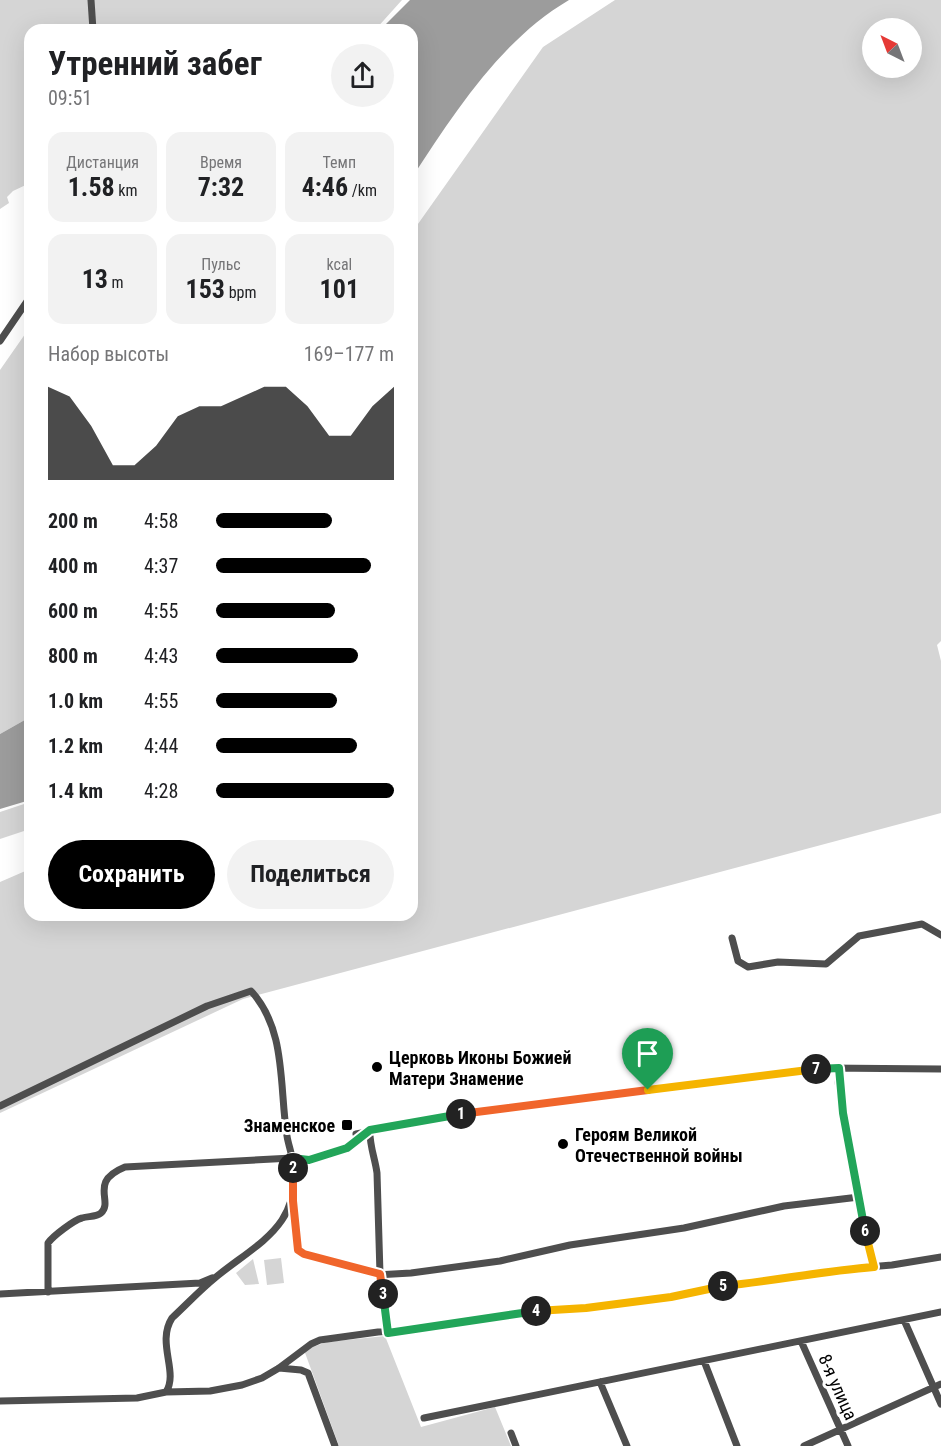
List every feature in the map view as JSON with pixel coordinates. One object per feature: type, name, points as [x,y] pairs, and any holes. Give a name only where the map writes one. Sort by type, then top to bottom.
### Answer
[{"type":"street","points":[[91,0],[93,24]]},
{"type":"street","points":[[0,341],[24,306]]},
{"type":"street","points":[[732,938],[738,961],[748,967],[778,962],[826,964],[859,936],[922,924],[941,935]]},
{"type":"street","points":[[0,1106],[207,1006],[251,991],[261,1002],[277,1041],[287,1137],[295,1178],[293,1201],[296,1245],[300,1252],[380,1274],[411,1273],[500,1261],[588,1242],[684,1228],[784,1206],[859,1197]]},
{"type":"street","points":[[356,1134],[471,1112],[825,1068],[941,1069]]},
{"type":"street","points":[[839,1068],[843,1113],[874,1267]]},
{"type":"street","points":[[48,1292],[48,1243],[76,1221],[103,1211],[105,1207],[103,1186],[115,1171],[125,1167],[292,1158],[309,1160],[347,1148],[370,1130]]},
{"type":"street","points":[[370,1130],[369,1139],[375,1158],[380,1274],[388,1333]]},
{"type":"street","points":[[165,1392],[169,1385],[165,1340],[172,1318],[216,1277],[261,1245],[273,1232],[293,1201]]},
{"type":"street","points":[[0,1401],[137,1398],[165,1392],[210,1391],[242,1385],[262,1378],[320,1340],[378,1332],[388,1333],[536,1311],[586,1308],[671,1297],[821,1271],[874,1267],[941,1257]]},
{"type":"street","points":[[0,1294],[200,1283],[216,1277]]},
{"type":"street","points":[[424,1418],[941,1312]]},
{"type":"street","points":[[904,1320],[937,1385],[941,1404]]},
{"type":"street","name":"8-я улица","points":[[801,1341],[848,1446]]},
{"type":"street","points":[[704,1361],[737,1446]]},
{"type":"street","points":[[279,1368],[308,1373],[335,1446]]},
{"type":"street","points":[[600,1382],[627,1446]]},
{"type":"street","points":[[804,1446],[937,1385]]},
{"type":"street","points":[[511,1434],[516,1446]]},
{"type":"shaded area","points":[[0,0],[402,0],[380,24],[24,24],[24,186],[13,191],[7,197],[9,203],[0,209]]},
{"type":"shaded area","points":[[410,0],[569,0],[544,16],[501,56],[463,103],[418,169],[418,24],[386,24]]},
{"type":"shaded area","points":[[615,0],[941,0],[941,641],[937,645],[941,661],[941,813],[243,999],[0,1113],[0,882],[24,872],[24,921],[418,921],[418,224],[543,47]]},
{"type":"shaded area","points":[[24,336],[24,720],[0,734],[0,370]]},
{"type":"shaded area","points":[[24,720],[24,802],[0,809],[0,734]]},
{"type":"shaded area","points":[[24,804],[24,831],[0,839],[0,812]]},
{"type":"shaded area","points":[[281,1258],[284,1283],[267,1285],[264,1260]]},
{"type":"shaded area","points":[[253,1259],[259,1284],[245,1285],[236,1273]]},
{"type":"shaded area","points":[[385,1336],[421,1427],[495,1407],[511,1446],[339,1446],[304,1350],[327,1342]]},
{"type":"place","name":"Церковь Иконы Божией Матери Знамение","points":[[377,1067]]},
{"type":"place","name":"Знаменское","points":[[347,1125]]},
{"type":"place","name":"Героям Великой Отечественной войны","points":[[563,1144]]},
{"type":"route","points":[[839,1068],[838,1082],[843,1113],[860,1208],[874,1267],[821,1271],[671,1297],[586,1308],[519,1313],[486,1320],[388,1333],[380,1274],[376,1275],[304,1254],[298,1250],[293,1201],[295,1178],[292,1158],[309,1160],[347,1148],[370,1130],[471,1112],[648,1090],[839,1068]]}]
